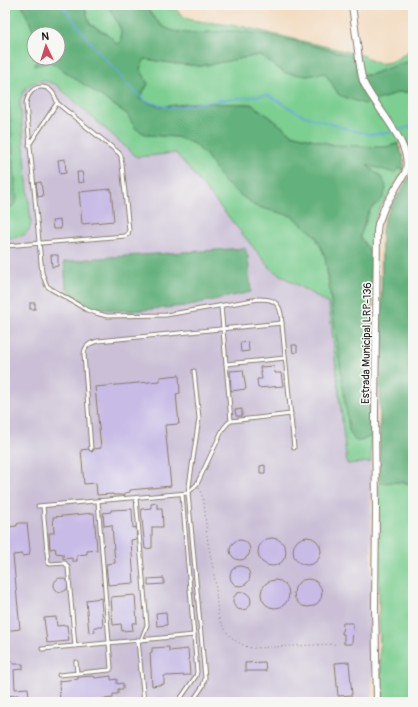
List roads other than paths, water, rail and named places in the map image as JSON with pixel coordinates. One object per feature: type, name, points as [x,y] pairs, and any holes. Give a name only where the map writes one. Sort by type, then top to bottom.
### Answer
[{"type":"street","name":"Estrada Municipal LRP-136","points":[[352,5],[360,68],[364,82],[400,140],[408,161],[405,173],[381,214],[377,231],[375,606],[377,702]]},
{"type":"lane","points":[[5,246],[40,244],[125,236],[128,234],[129,230],[122,161],[119,153],[57,103],[54,93],[48,88],[38,88],[29,93],[26,98],[29,145],[40,244],[42,273],[47,286],[81,306],[107,316],[160,316],[259,299],[274,301],[279,307],[282,323],[294,448]]},
{"type":"lane","points":[[29,145],[57,103]]},
{"type":"lane","points":[[221,306],[231,421]]},
{"type":"lane","points":[[91,449],[84,354],[87,346],[98,342],[282,323]]},
{"type":"lane","points":[[226,364],[285,358]]},
{"type":"lane","points":[[192,702],[203,686],[205,678],[188,493],[199,418],[194,371]]},
{"type":"lane","points":[[38,506],[188,493],[197,484],[223,429],[228,423],[231,421],[290,414]]},
{"type":"lane","points":[[178,702],[197,674],[182,494]]},
{"type":"lane","points":[[136,498],[147,625],[140,640],[144,702]]},
{"type":"lane","points":[[59,676],[111,669],[98,501]]},
{"type":"lane","points":[[42,506],[48,563],[65,563],[68,567],[75,646]]},
{"type":"lane","points":[[42,649],[194,635]]},
{"type":"lane","points":[[76,662],[77,673]]},
{"type":"waterway","points":[[62,5],[87,38],[130,87],[145,101],[170,108],[268,95],[302,115],[369,134],[391,133]]},
{"type":"waterway","points":[[399,130],[413,126]]}]
